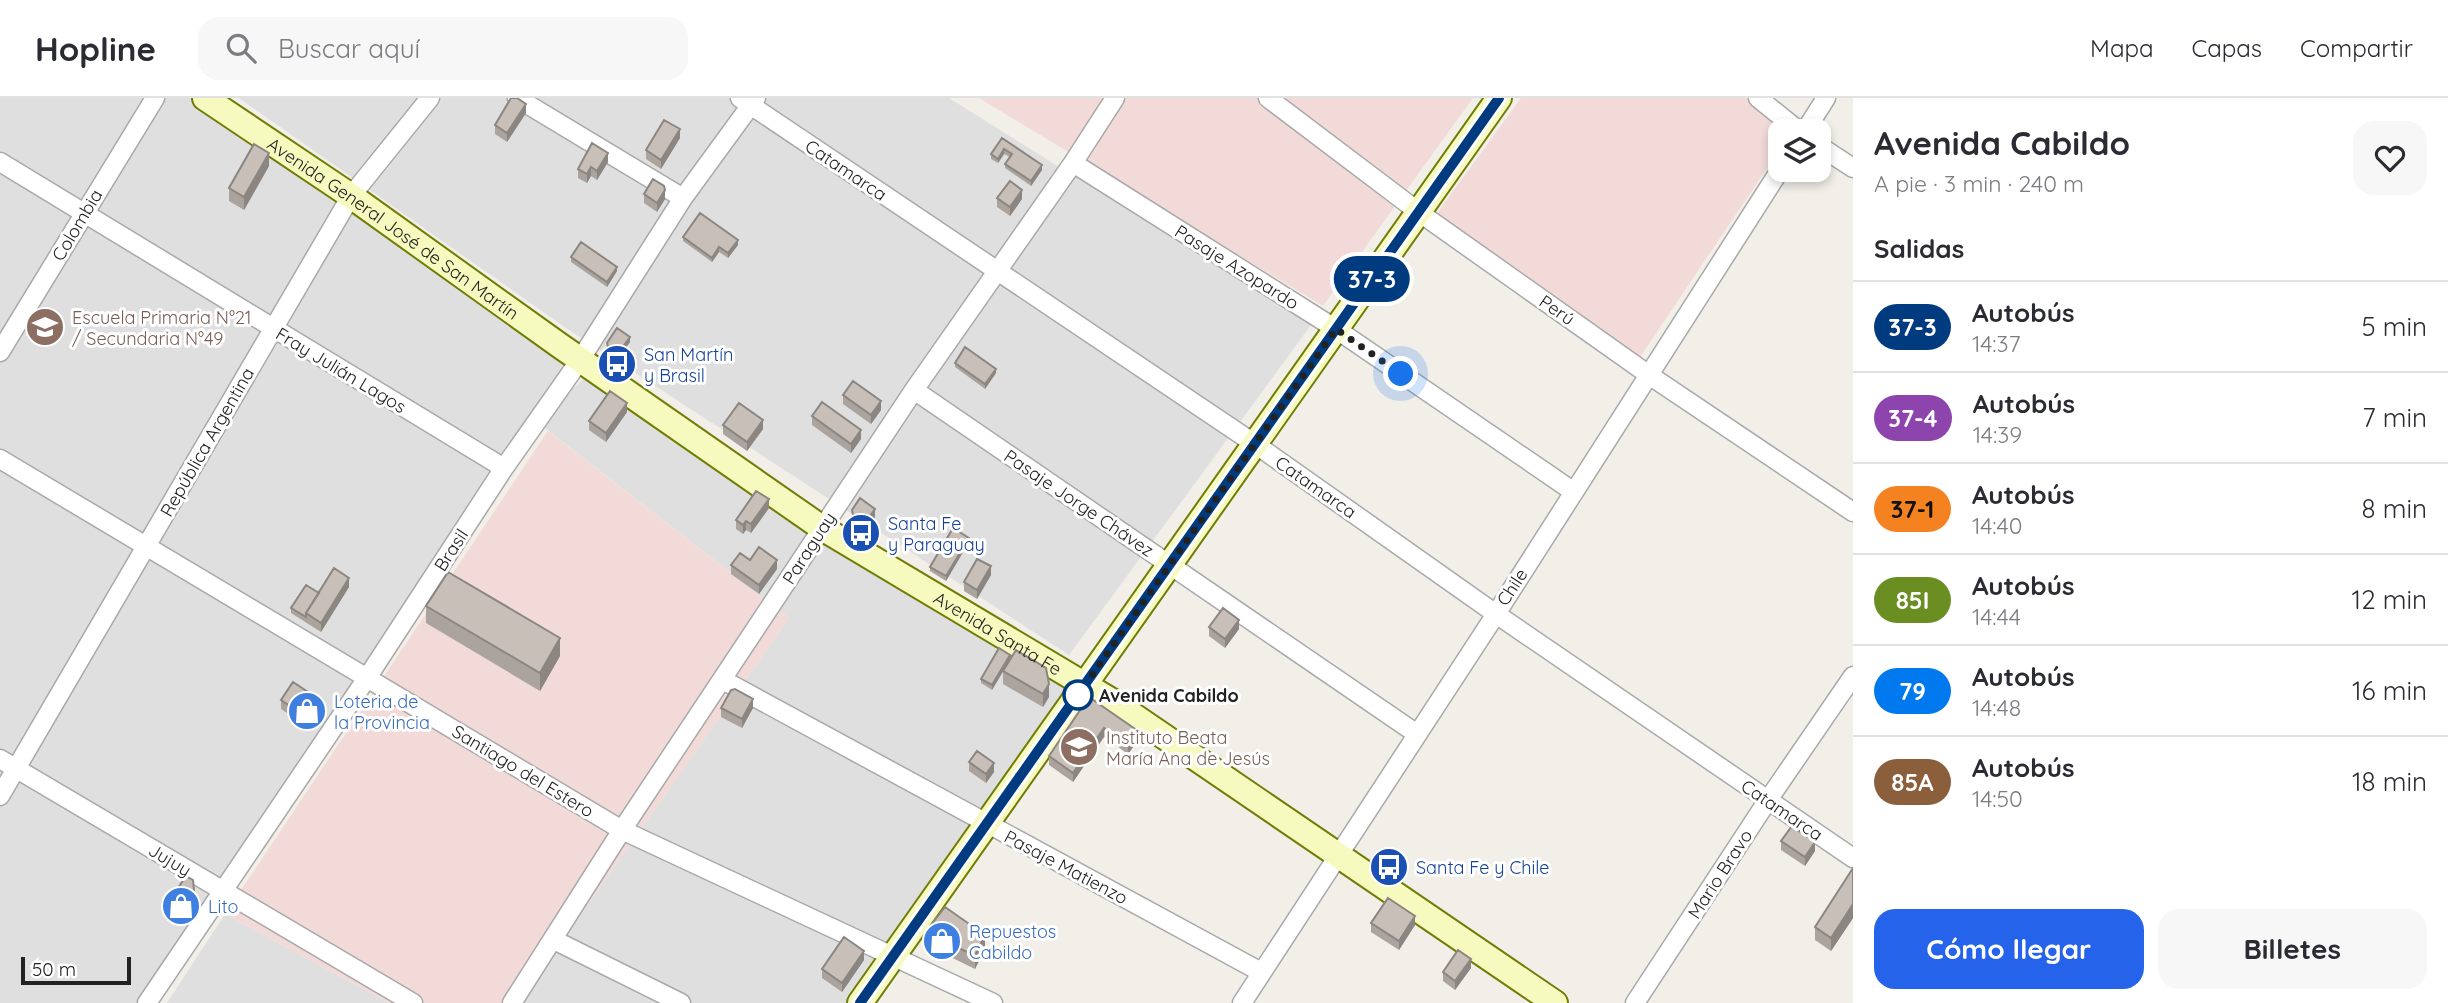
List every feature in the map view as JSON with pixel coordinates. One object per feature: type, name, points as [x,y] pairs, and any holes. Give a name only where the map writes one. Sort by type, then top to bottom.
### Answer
[{"type":"street","name":"Colombia","points":[[0,352],[155,98]]},
{"type":"street","name":"Avenida General José de San Martín","points":[[205,98],[351,196],[580,360]]},
{"type":"street","name":"República Argentina","points":[[0,796],[351,196],[430,98]]},
{"type":"street","points":[[517,98],[683,198]]},
{"type":"street","name":"Paraguay","points":[[512,1003],[622,830],[822,528],[1115,98]]},
{"type":"street","name":"Perú","points":[[1268,98],[1420,213],[1649,375],[1853,512]]},
{"type":"street","points":[[860,1003],[1499,98]]},
{"type":"street","points":[[1758,98],[1784,119]]},
{"type":"street","points":[[1813,119],[1826,98]]},
{"type":"street","name":"Brasil","points":[[147,1003],[504,468],[580,360],[749,100]]},
{"type":"street","name":"Catamarca","points":[[749,100],[996,271],[1255,444],[1496,614],[1853,858]]},
{"type":"street","points":[[1831,154],[1853,168]]},
{"type":"street","name":"Fray Julián Lagos","points":[[0,162],[504,468]]},
{"type":"street","name":"Pasaje Azopardo","points":[[1073,163],[1336,329],[1574,492]]},
{"type":"street","name":"Chile","points":[[1241,1003],[1496,614],[1772,182]]},
{"type":"street","name":"Avenida Santa Fe","points":[[580,360],[822,528],[1086,685],[1339,853],[1555,1003]]},
{"type":"street","name":"Pasaje Jorge Chávez","points":[[914,390],[1418,734]]},
{"type":"street","name":"Santiago del Estero","points":[[0,459],[622,830],[993,1003]]},
{"type":"street","name":"Mario Bravo","points":[[1635,1003],[1853,676]]},
{"type":"street","name":"Pasaje Matienzo","points":[[723,680],[1261,972]]},
{"type":"street","name":"Jujuy","points":[[0,759],[413,1003]]},
{"type":"street","points":[[554,940],[681,1003]]},
{"type":"shaded area","points":[[0,98],[206,98],[580,360],[540,418],[590,373],[1078,689],[848,1003],[519,1003],[789,618],[537,422],[147,1003],[0,1003]]},
{"type":"shaded area","points":[[239,98],[949,98],[1311,325],[1069,655],[566,328]]},
{"type":"shaded area","points":[[979,98],[1473,98],[1323,306]]},
{"type":"shaded area","points":[[1521,98],[1762,98],[1781,119],[1768,119],[1768,167],[1636,363],[1435,216]]},
{"type":"shaded area","points":[[548,431],[789,618],[519,1003],[389,1003],[225,914]]},
{"type":"shaded area","points":[[225,914],[389,1003],[167,1003]]},
{"type":"building","points":[[511,98],[517,98],[526,104],[507,133],[495,125]]},
{"type":"building","points":[[664,120],[680,129],[661,160],[646,150]]},
{"type":"building","points":[[1002,138],[1042,165],[1031,181],[1005,164],[1012,154],[1004,149],[998,159],[991,154]]},
{"type":"building","points":[[592,143],[608,153],[597,171],[591,167],[587,174],[578,169]]},
{"type":"building","points":[[254,144],[269,153],[244,197],[229,188]]},
{"type":"building","points":[[653,179],[664,186],[665,190],[657,203],[644,194]]},
{"type":"building","points":[[1010,181],[1022,190],[1010,207],[997,198]]},
{"type":"building","points":[[700,213],[738,240],[728,253],[719,247],[712,258],[683,237]]},
{"type":"building","points":[[581,242],[617,267],[607,282],[571,257]]},
{"type":"building","points":[[617,328],[630,337],[616,356],[609,351],[607,343]]},
{"type":"building","points":[[965,347],[996,369],[985,384],[955,363]]},
{"type":"building","points":[[853,381],[881,401],[871,415],[843,395]]},
{"type":"building","points":[[610,391],[627,403],[606,433],[589,421]]},
{"type":"building","points":[[822,402],[861,430],[851,444],[812,416]]},
{"type":"building","points":[[739,403],[763,420],[747,442],[723,425]]},
{"type":"building","points":[[756,491],[769,499],[751,524],[746,521],[743,525],[736,520]]},
{"type":"building","points":[[860,498],[875,509],[865,523],[853,515],[852,510]]},
{"type":"building","points":[[953,528],[969,538],[946,576],[930,567]]},
{"type":"building","points":[[759,547],[777,560],[759,585],[731,565],[740,553],[750,560]]},
{"type":"building","points":[[977,559],[991,566],[977,590],[964,582]]},
{"type":"building","points":[[334,568],[349,578],[321,623],[306,613]]},
{"type":"building","points":[[448,572],[560,638],[540,673],[426,606]]},
{"type":"building","points":[[306,585],[319,593],[306,617],[291,608]]},
{"type":"building","points":[[1223,608],[1239,620],[1225,639],[1209,627]]},
{"type":"building","points":[[999,648],[1010,655],[992,685],[981,679]]},
{"type":"building","points":[[1016,650],[1046,668],[1049,684],[1043,694],[1003,671]]},
{"type":"building","points":[[293,682],[317,698],[305,716],[281,700]]},
{"type":"building","points":[[735,689],[753,699],[742,719],[721,708],[731,690]]},
{"type":"building","name":"Instituto Beata María Ana de Jesús","points":[[1089,697],[1138,731],[1128,745],[1104,728],[1073,773],[1049,756]]},
{"type":"building","points":[[977,751],[994,763],[986,774],[969,762]]},
{"type":"building","points":[[1792,826],[1815,842],[1805,857],[1781,841]]},
{"type":"building","points":[[1853,868],[1853,904],[1831,938],[1815,927]]},
{"type":"building","points":[[186,876],[193,880],[194,890],[180,911],[168,903]]},
{"type":"building","points":[[1388,898],[1415,916],[1399,941],[1371,923]]},
{"type":"building","points":[[945,907],[985,935],[975,956],[934,936],[931,925]]},
{"type":"building","points":[[844,937],[864,951],[842,983],[822,969]]},
{"type":"building","points":[[1458,950],[1471,959],[1455,981],[1443,972]]},
{"type":"bus line","name":"37-3","points":[[860,1003],[1499,98]]},
{"type":"place","name":"Escuela Primaria N°21 / Secundaria N°49","points":[[45,327]]},
{"type":"place","name":"San Martín y Brasil","points":[[617,364]]},
{"type":"place","name":"Santa Fe y Paraguay","points":[[861,533]]},
{"type":"place","name":"Avenida Cabildo","points":[[1078,695]]},
{"type":"place","name":"Loteria de la Provincia","points":[[307,711]]},
{"type":"place","name":"Instituto Beata María Ana de Jesús","points":[[1079,747]]},
{"type":"place","name":"Santa Fe y Chile","points":[[1389,867]]},
{"type":"place","name":"Lito","points":[[181,906]]},
{"type":"place","name":"Repuestos Cabildo","points":[[942,941]]},
{"type":"route","points":[[1078,695],[1336,329],[1401,374]]}]
